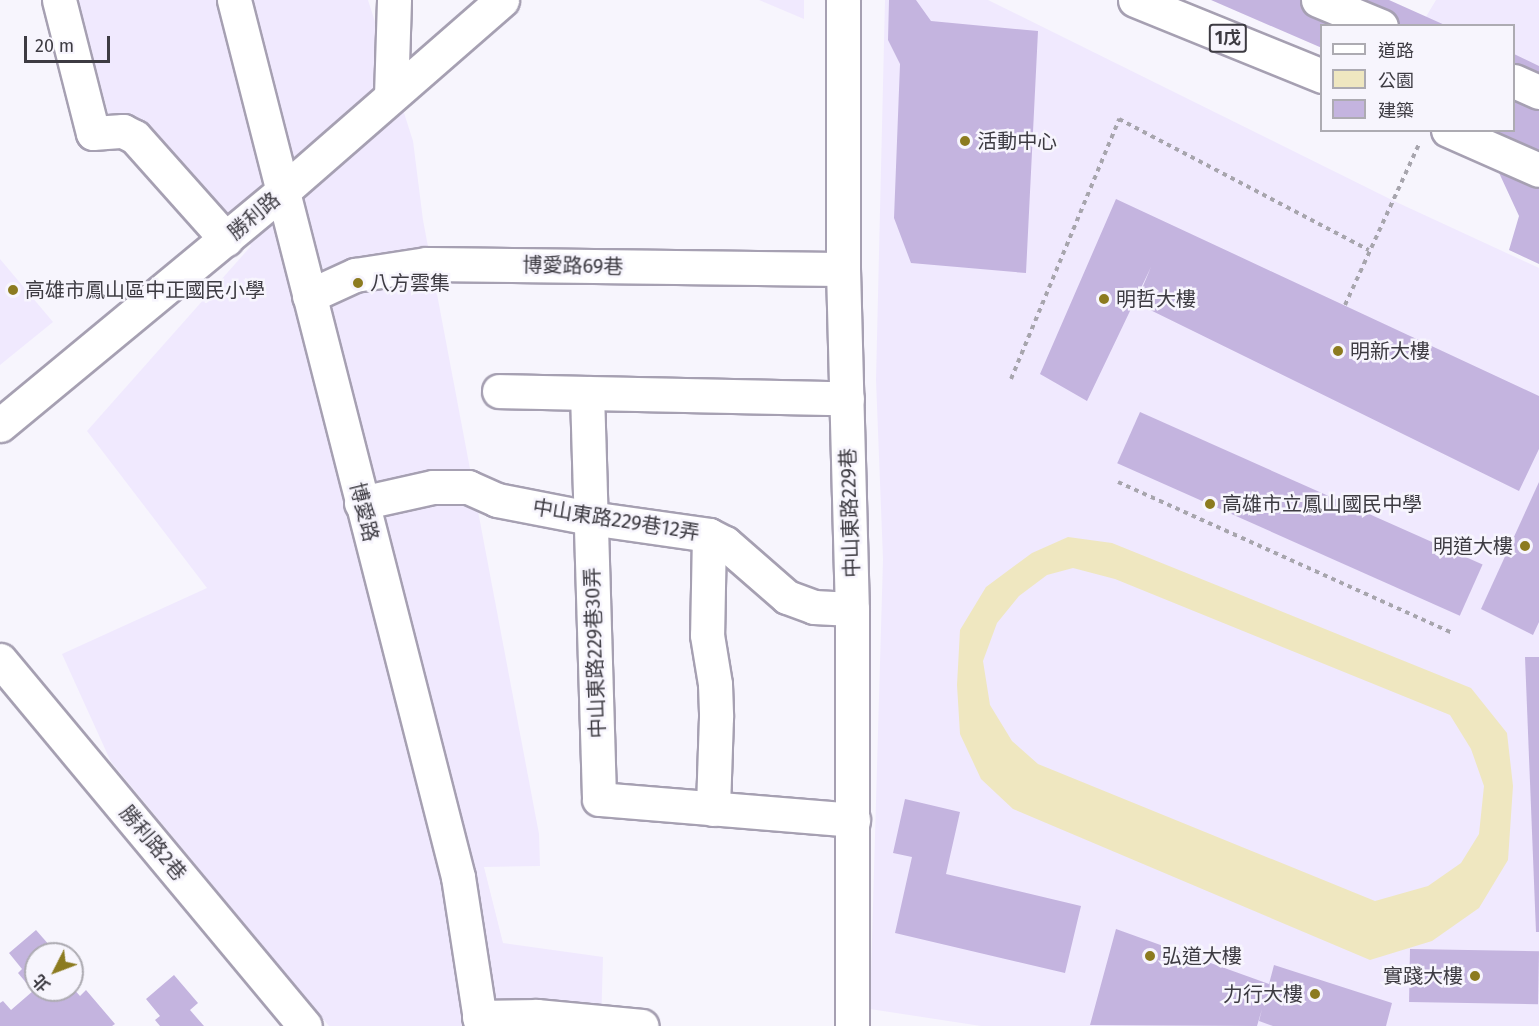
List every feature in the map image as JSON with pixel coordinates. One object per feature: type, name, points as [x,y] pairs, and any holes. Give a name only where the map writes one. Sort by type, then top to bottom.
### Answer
[{"type":"street","points":[[58,0],[93,133],[123,131],[135,137],[226,239]]},
{"type":"street","name":"博愛路","points":[[234,0],[458,878],[480,1021]]},
{"type":"street","points":[[391,96],[394,0]]},
{"type":"street","name":"勝利路","points":[[0,426],[282,192],[502,0]]},
{"type":"street","name":"中山東路229巷","points":[[843,0],[843,269],[852,609],[852,1026]]},
{"type":"street","name":"1戊","points":[[1135,0],[1320,75]]},
{"type":"street","points":[[1318,0],[1361,16]]},
{"type":"street","points":[[1515,81],[1539,92]]},
{"type":"street","points":[[1434,136],[1539,170]]},
{"type":"street","name":"博愛路69巷","points":[[309,296],[355,274],[426,264],[843,269]]},
{"type":"street","points":[[499,391],[847,398]]},
{"type":"street","name":"中山東路229巷30弄","points":[[586,393],[599,799],[853,820]]},
{"type":"street","name":"中山東路229巷12弄","points":[[361,503],[433,487],[468,487],[497,500],[590,518],[709,534],[725,543],[788,597],[814,607],[852,609]]},
{"type":"street","points":[[709,534],[707,635],[715,684],[716,717],[713,808]]},
{"type":"street","name":"勝利路2巷","points":[[0,660],[305,1026]]},
{"type":"street","points":[[480,1021],[537,1016],[642,1026]]},
{"type":"path","points":[[1011,379],[1119,119],[1369,250]]},
{"type":"path","points":[[1345,305],[1369,250],[1434,136]]},
{"type":"path","points":[[1118,482],[1452,633]]},
{"type":"shaded area","points":[[78,0],[368,0],[413,141],[423,220],[539,834],[540,866],[484,867],[503,943],[603,957],[601,1026],[329,1026],[111,762],[62,654],[207,588],[87,431],[251,246],[145,128],[109,117]]},
{"type":"shaded area","points":[[759,0],[804,0],[804,19]]},
{"type":"shaded area","name":"高雄市立鳳山國民中學","points":[[885,0],[988,0],[1394,201],[1539,268],[1539,1026],[981,1026],[870,1009],[883,559],[876,380]]},
{"type":"shaded area","points":[[1436,0],[1539,0],[1539,72],[1515,62],[1515,24],[1422,24]]},
{"type":"shaded area","name":"高雄市鳳山區中正國民小學","points":[[0,259],[53,322],[0,365]]},
{"type":"green space","points":[[1068,537],[1112,543],[1471,688],[1507,733],[1513,786],[1508,860],[1479,908],[1432,941],[1370,960],[1013,809],[981,779],[960,734],[957,685],[960,630],[986,587],[1032,553]],"holes":[[[1073,568],[1115,579],[1450,715],[1471,749],[1484,786],[1479,834],[1461,863],[1428,886],[1375,901],[1038,764],[1012,741],[990,705],[983,661],[997,623],[1019,596],[1047,575]]]},
{"type":"building","name":"活動中心","points":[[889,0],[916,0],[931,21],[1038,31],[1026,273],[911,263],[894,218],[900,64],[888,40]]},
{"type":"building","points":[[1211,0],[1389,0],[1443,24],[1320,24],[1320,47]]},
{"type":"building","points":[[1515,54],[1539,66],[1539,264],[1509,250],[1519,216],[1494,162],[1429,132],[1515,132]]},
{"type":"building","name":"明新大樓","points":[[1116,199],[1539,396],[1539,449],[1519,491],[1136,303],[1151,267],[1087,401],[1040,374]]},
{"type":"building","points":[[1140,412],[1483,565],[1460,616],[1117,463]]},
{"type":"building","name":"明道大樓","points":[[1539,482],[1539,622],[1533,635],[1481,609]]},
{"type":"building","points":[[1525,657],[1539,657],[1539,932],[1536,932]]},
{"type":"building","points":[[905,799],[960,812],[946,874],[1081,906],[1065,973],[895,933],[912,857],[893,853]]},
{"type":"building","name":"弘道大樓","points":[[1116,929],[1269,984],[1274,965],[1392,1003],[1386,1026],[1273,1026],[1259,1021],[1262,1009],[1257,1026],[1090,1025]]},
{"type":"building","points":[[36,930],[46,942],[24,942],[24,980],[18,973],[22,969],[9,953]]},
{"type":"building","name":"實踐大樓","points":[[1410,949],[1539,951],[1538,1004],[1409,1002]]},
{"type":"building","points":[[174,975],[198,1003],[190,1010],[204,1026],[160,1026],[155,1020],[160,1016],[146,999]]},
{"type":"building","points":[[86,990],[115,1024],[112,1026],[0,1026],[0,1003],[3,1001],[11,1010],[24,999],[24,1002],[84,1002]]},
{"type":"place","name":"活動中心","points":[[965,141]]},
{"type":"place","name":"八方雲集","points":[[358,283]]},
{"type":"place","name":"高雄市鳳山區中正國民小學","points":[[13,290]]},
{"type":"place","name":"明哲大樓","points":[[1104,299]]},
{"type":"place","name":"明新大樓","points":[[1338,351]]},
{"type":"place","name":"高雄市立鳳山國民中學","points":[[1210,504]]},
{"type":"place","name":"明道大樓","points":[[1525,546]]},
{"type":"place","name":"弘道大樓","points":[[1150,956]]},
{"type":"place","name":"實踐大樓","points":[[1475,976]]},
{"type":"place","name":"力行大樓","points":[[1315,994]]}]
